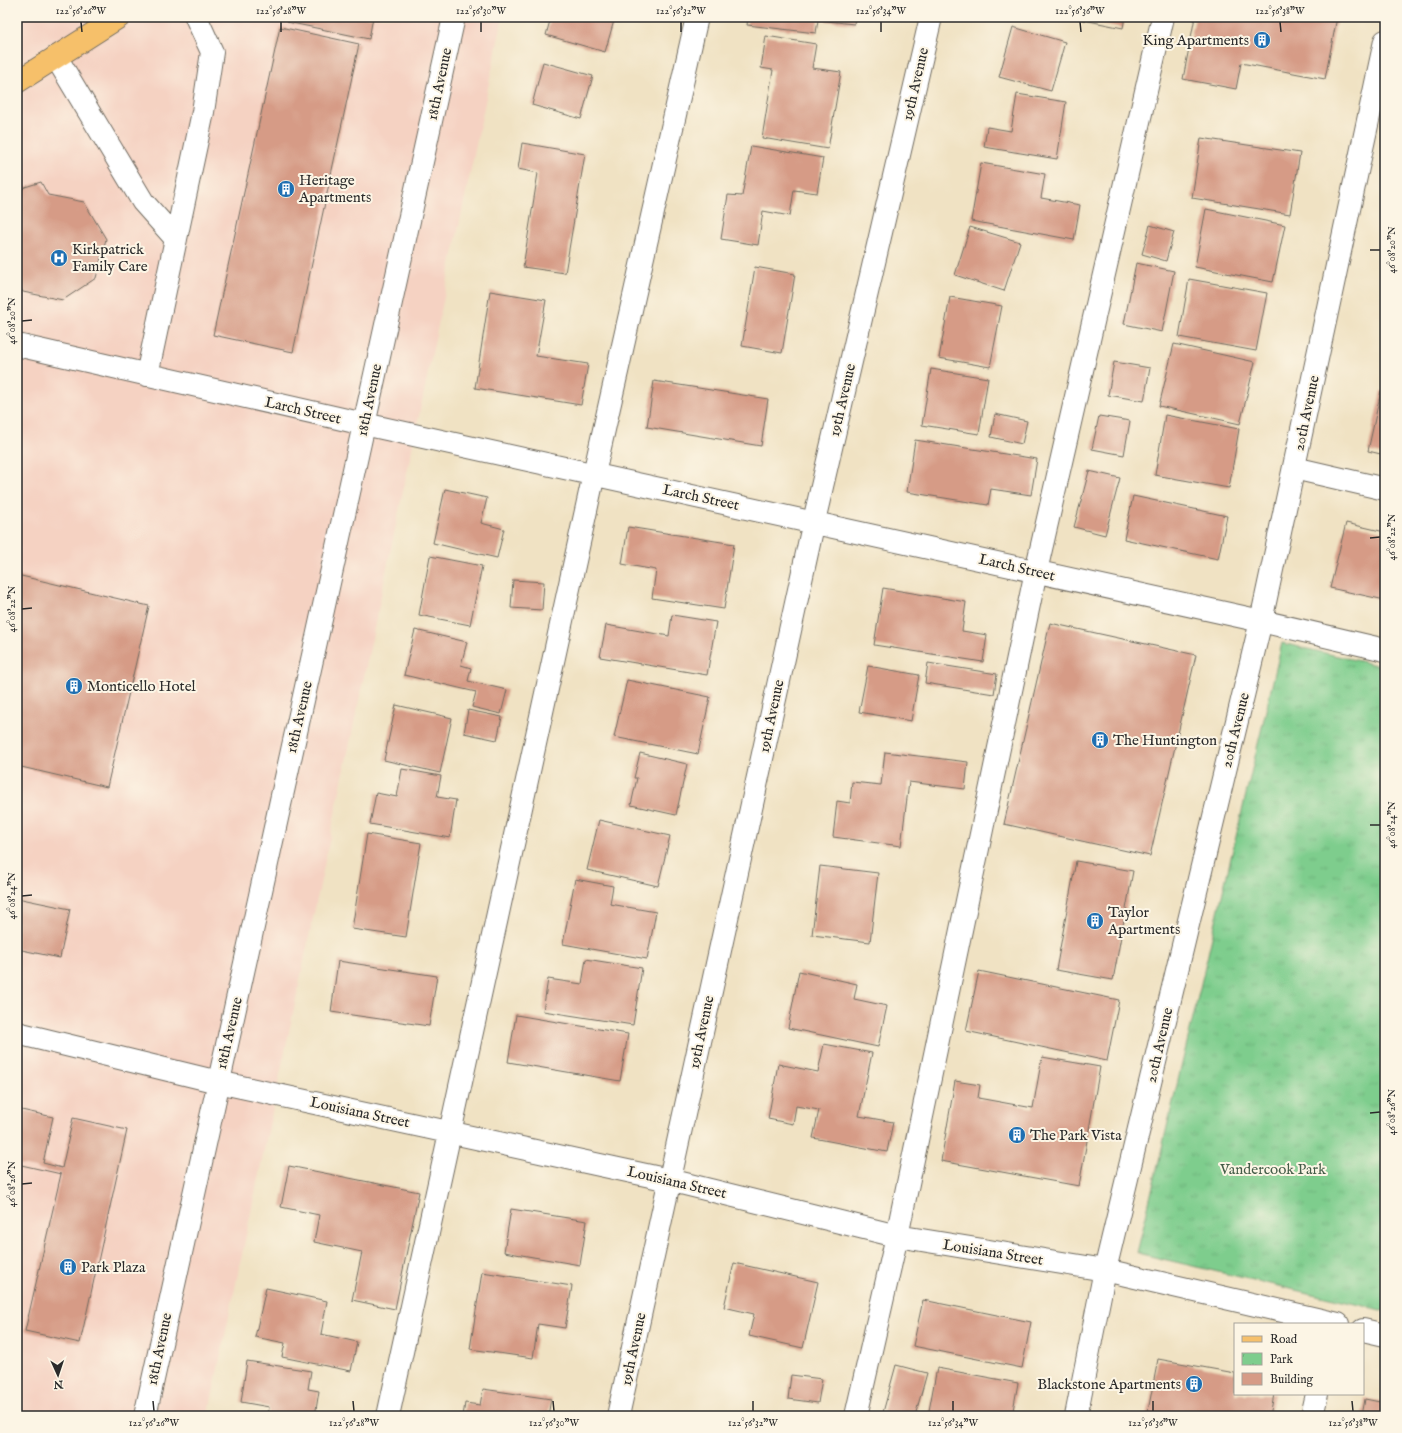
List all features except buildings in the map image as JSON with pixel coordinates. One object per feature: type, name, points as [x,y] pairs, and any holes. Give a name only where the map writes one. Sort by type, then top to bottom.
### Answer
[{"type":"main road","points":[[17,82],[119,17]]},
{"type":"street","points":[[147,374],[203,112],[212,52],[196,17]]},
{"type":"street","name":"18th Avenue","points":[[144,1416],[454,17]]},
{"type":"street","points":[[388,1416],[449,1131],[594,474],[697,17]]},
{"type":"street","name":"19th Avenue","points":[[618,1416],[814,521],[931,17]]},
{"type":"street","points":[[856,1416],[897,1236],[1036,571],[1163,17]]},
{"type":"street","name":"20th Avenue","points":[[1076,1416],[1105,1270],[1261,621],[1385,41]]},
{"type":"street","points":[[56,57],[143,202],[176,239]]},
{"type":"street","name":"Larch Street","points":[[17,345],[364,424],[814,521],[1385,650]]},
{"type":"street","points":[[1294,468],[1385,489]]},
{"type":"street","name":"Louisiana Street","points":[[17,1033],[218,1082],[669,1180],[897,1236],[1105,1270],[1331,1323]]},
{"type":"street","points":[[1364,1330],[1385,1335]]},
{"type":"street","points":[[1312,1416],[1318,1395]]},
{"type":"shaded area","points":[[17,17],[503,17],[208,1416],[17,1416]]},
{"type":"green space","name":"Vandercook Park","points":[[1282,643],[1385,667],[1385,1311],[1137,1253]]},
{"type":"place","name":"King Apartments","points":[[1262,40]]},
{"type":"place","name":"Heritage Apartments","points":[[286,189]]},
{"type":"place","name":"Kirkpatrick Family Care","points":[[59,258]]},
{"type":"place","name":"Monticello Hotel","points":[[74,686]]},
{"type":"place","name":"The Huntington","points":[[1100,740]]},
{"type":"place","name":"Taylor Apartments","points":[[1095,921]]},
{"type":"place","name":"The Park Vista","points":[[1017,1135]]},
{"type":"place","name":"Park Plaza","points":[[68,1267]]},
{"type":"place","name":"Blackstone Apartments","points":[[1194,1384]]}]
